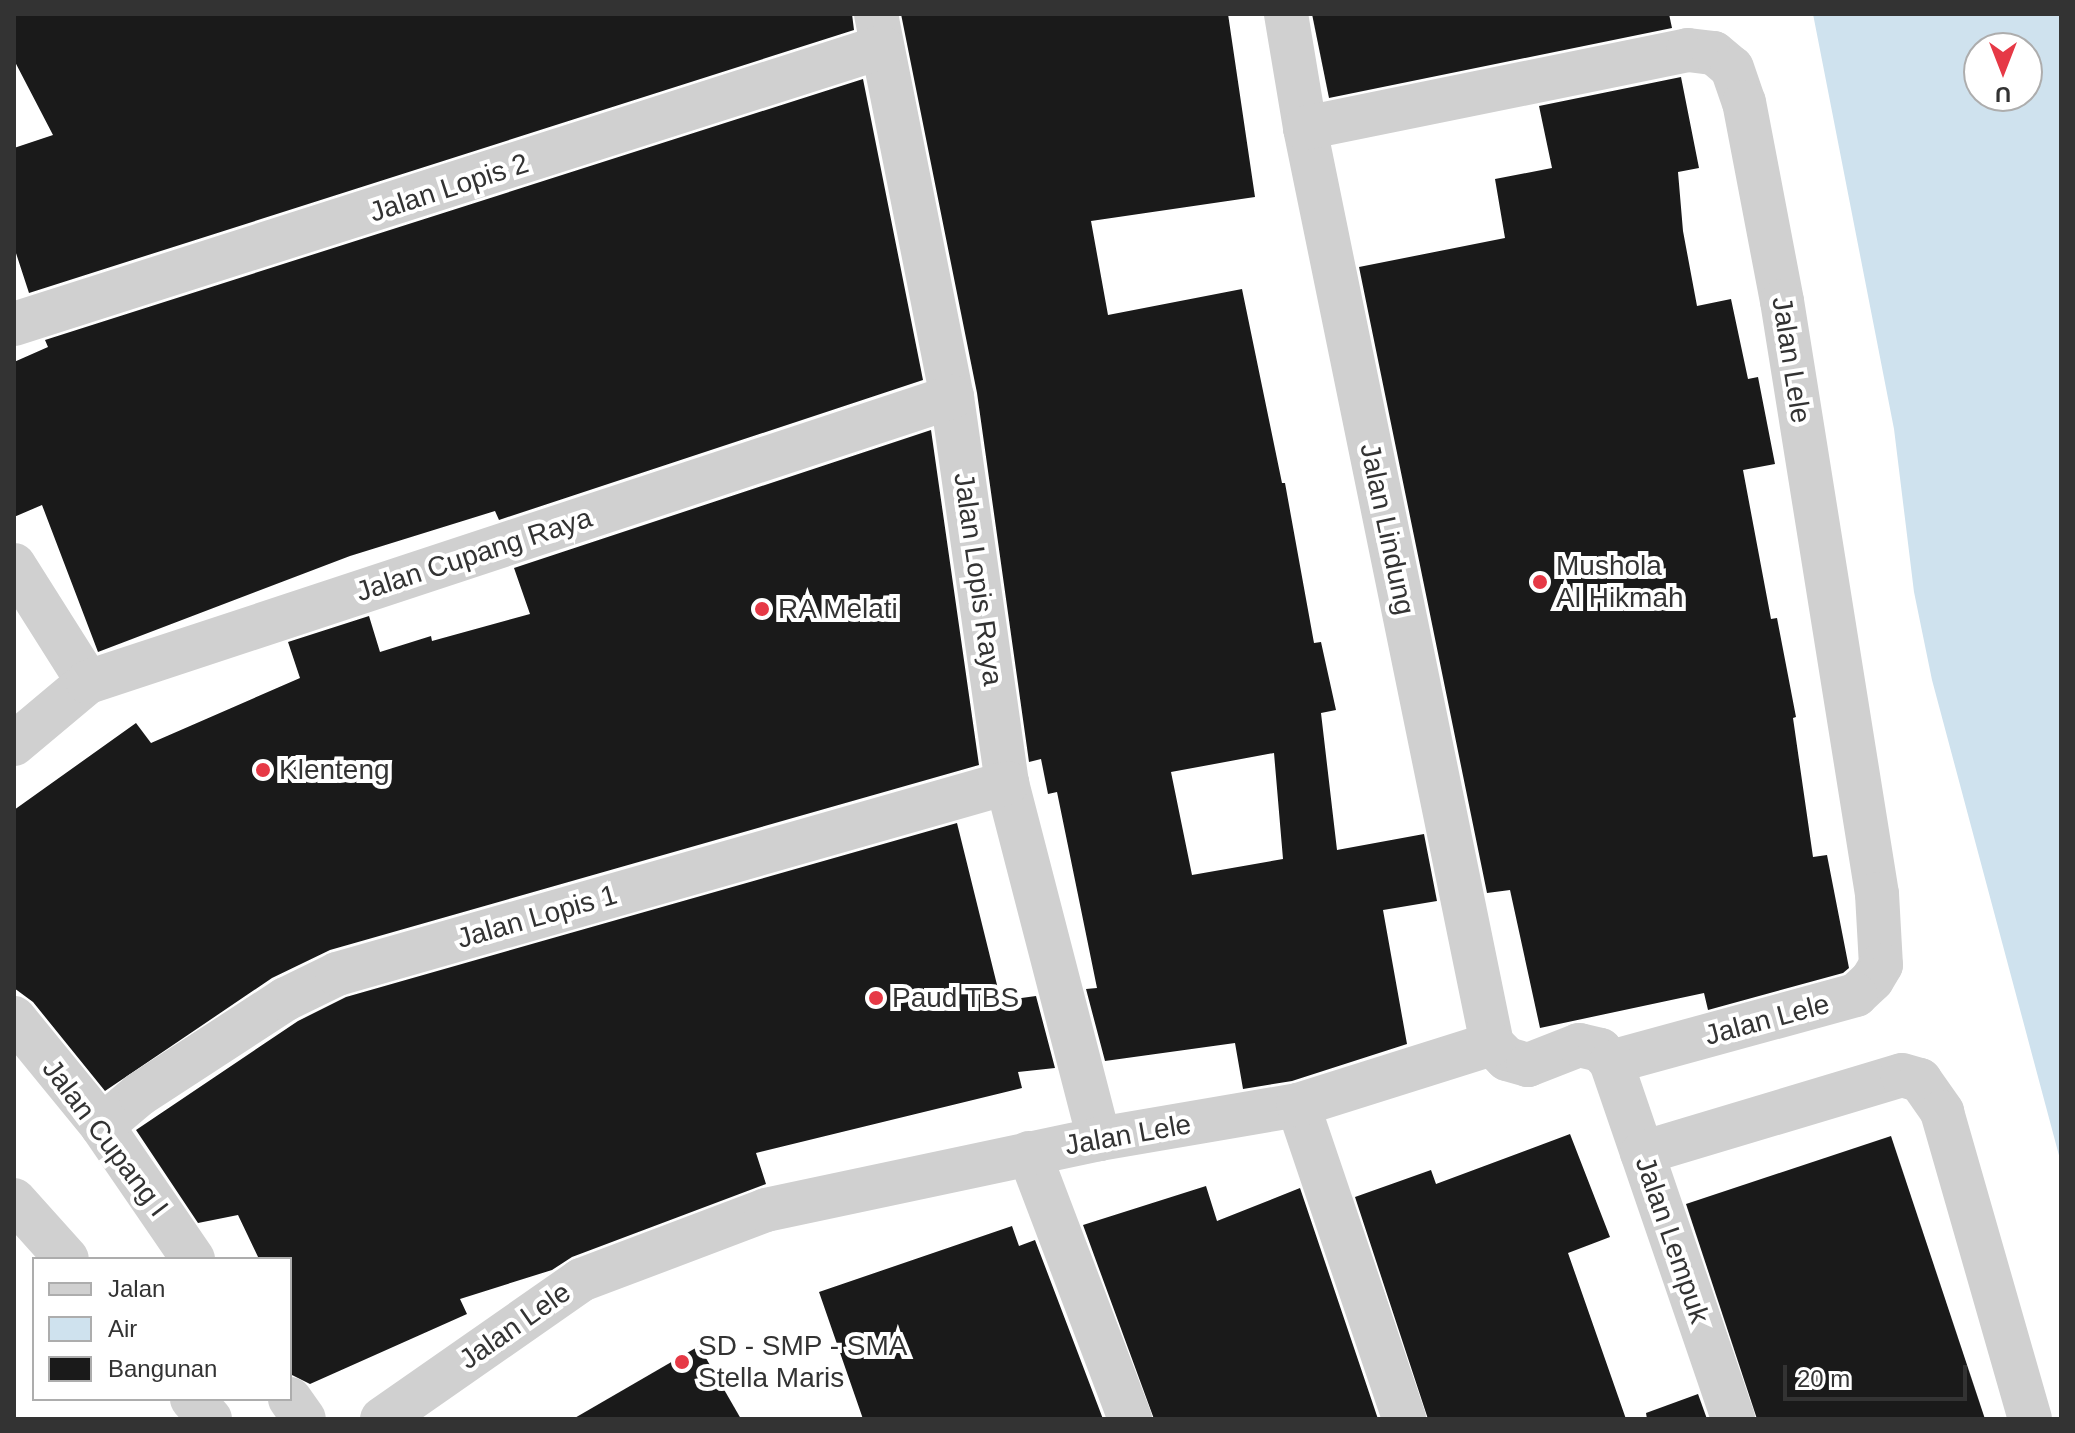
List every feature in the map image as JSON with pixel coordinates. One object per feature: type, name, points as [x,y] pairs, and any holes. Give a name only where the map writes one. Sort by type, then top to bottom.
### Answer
[{"type":"street","name":"Jalan Lindung","points":[[1286,14],[1305,128],[1492,1044]]},
{"type":"street","name":"Jalan Lopis 2","points":[[14,324],[879,30]]},
{"type":"street","name":"Jalan Lopis Raya","points":[[879,30],[952,397],[1007,783],[1099,1139]]},
{"type":"street","name":"Jalan Lele","points":[[1305,128],[1688,50],[1714,53],[1732,68],[1744,102],[1782,301],[1877,894],[1881,965],[1872,980],[1856,995],[1611,1062]]},
{"type":"street","name":"Jalan Cupang Raya","points":[[14,744],[88,682],[952,397]]},
{"type":"street","points":[[14,565],[88,682]]},
{"type":"street","name":"Jalan Lopis 1","points":[[102,1126],[140,1094],[286,999],[337,974],[1007,783]]},
{"type":"street","name":"Jalan Cupang I","points":[[14,1018],[102,1126],[192,1257]]},
{"type":"street","name":"Jalan Lele","points":[[382,1419],[581,1280],[766,1210],[1099,1139],[1298,1105],[1492,1044]]},
{"type":"street","points":[[1492,1044],[1507,1059],[1528,1065],[1579,1045],[1600,1050],[1611,1062]]},
{"type":"street","name":"Jalan Lempuk","points":[[1611,1062],[1733,1419]]},
{"type":"street","points":[[1642,1153],[1902,1075],[1920,1080],[1942,1112],[2030,1419]]},
{"type":"street","points":[[1298,1105],[1404,1419]]},
{"type":"street","points":[[1029,1153],[1130,1419]]},
{"type":"street","points":[[14,1200],[65,1257]]},
{"type":"street","points":[[194,1401],[210,1419]]},
{"type":"street","points":[[291,1401],[304,1419]]},
{"type":"water","points":[[1813,14],[2061,14],[2061,1163],[1932,680],[1914,592],[1894,429]]},
{"type":"building","points":[[14,14],[852,14],[854,30],[29,293],[14,247],[14,148],[53,135],[14,60]]},
{"type":"building","points":[[901,14],[1228,14],[1255,197],[1091,221],[1108,315],[1242,289],[1282,483],[1285,483],[1314,643],[1321,642],[1336,710],[1321,713],[1337,850],[1424,834],[1437,901],[1383,910],[1407,1044],[1292,1081],[1243,1089],[1235,1043],[1105,1061],[1086,989],[1097,988],[1057,792],[1048,794],[1041,759],[1029,762],[977,393]],"holes":[[[1274,753],[1283,859],[1192,875],[1171,772]]]},
{"type":"building","points":[[1312,14],[1669,14],[1672,28],[1329,98]]},
{"type":"building","points":[[1681,77],[1699,168],[1678,172],[1683,231],[1697,306],[1731,299],[1748,379],[1758,377],[1775,464],[1743,470],[1771,619],[1777,618],[1796,717],[1793,718],[1813,857],[1827,855],[1849,968],[1843,973],[1708,1010],[1704,993],[1540,1028],[1510,890],[1487,893],[1359,267],[1505,238],[1495,179],[1552,168],[1539,106]]},
{"type":"building","points":[[863,79],[923,380],[499,520],[495,511],[350,556],[98,652],[42,505],[14,517],[14,362],[48,347],[45,340]]},
{"type":"building","points":[[931,430],[979,765],[330,950],[272,978],[105,1091],[33,1002],[14,988],[14,810],[136,723],[151,743],[300,678],[288,642],[369,616],[380,652],[431,636],[432,641],[530,614],[514,568]]},
{"type":"building","points":[[957,823],[1001,1001],[1036,996],[1055,1068],[1018,1072],[1022,1088],[756,1153],[766,1184],[572,1257],[552,1270],[460,1299],[467,1314],[310,1384],[292,1375],[292,1257],[258,1257],[238,1215],[198,1223],[136,1130],[298,1021],[346,997]]},
{"type":"building","points":[[1570,1134],[1610,1237],[1568,1253],[1626,1419],[1428,1419],[1355,1197],[1431,1170],[1436,1184]]},
{"type":"building","points":[[1891,1136],[1985,1419],[1757,1419],[1686,1204]]},
{"type":"building","points":[[1206,1186],[1217,1221],[1300,1188],[1378,1419],[1154,1419],[1083,1225]]},
{"type":"building","points":[[1012,1226],[1019,1246],[1035,1240],[1103,1419],[863,1419],[819,1292]]},
{"type":"building","points":[[699,1346],[741,1419],[573,1419]]},
{"type":"building","points":[[1698,1394],[1707,1419],[1647,1419],[1646,1413]]},
{"type":"place","name":"Mushola Al Hikmah","points":[[1540,582]]},
{"type":"place","name":"RA Melati","points":[[762,609]]},
{"type":"place","name":"Klenteng","points":[[263,770]]},
{"type":"place","name":"Paud TBS","points":[[876,998]]},
{"type":"place","name":"SD - SMP - SMA Stella Maris","points":[[682,1362]]}]
